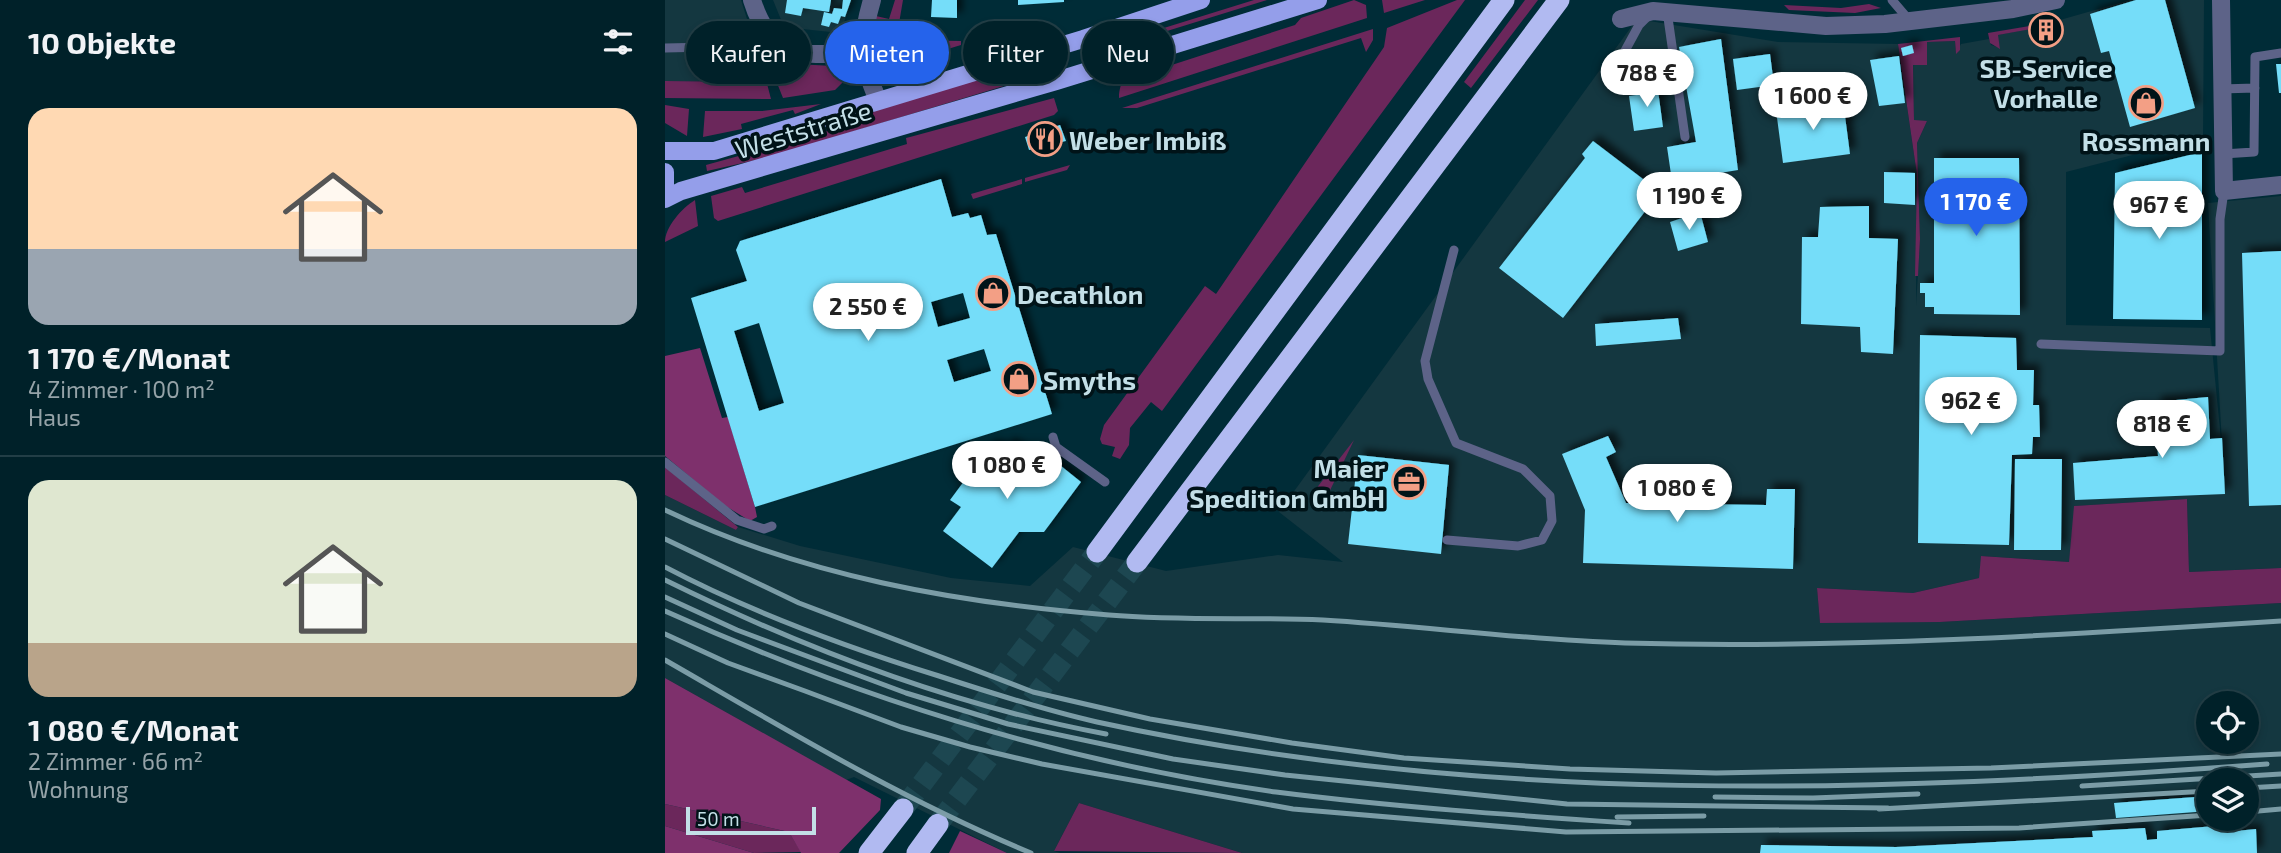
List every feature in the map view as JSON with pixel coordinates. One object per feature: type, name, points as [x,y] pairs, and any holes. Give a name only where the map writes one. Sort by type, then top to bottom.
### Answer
[{"type":"highway","points":[[1097,552],[1504,0]]},
{"type":"highway","points":[[1137,562],[1559,0]]},
{"type":"highway","points":[[869,853],[904,809]]},
{"type":"highway","points":[[916,853],[938,824]]},
{"type":"main road","name":"Weststraße","points":[[665,151],[714,151],[1083,39],[1201,0]]},
{"type":"main road","name":"Weststraße","points":[[665,199],[681,191],[1043,85],[1318,0]]},
{"type":"main road","points":[[665,173],[665,186]]},
{"type":"street","points":[[752,0],[759,21]]},
{"type":"street","points":[[866,21],[872,0]]},
{"type":"street","points":[[2221,0],[2224,191],[2281,185]]},
{"type":"street","points":[[1621,19],[1660,11],[1826,26],[1909,20],[1941,8],[2048,1]]},
{"type":"street","points":[[870,84],[878,100]]},
{"type":"lane","points":[[1892,0],[1909,20]]},
{"type":"lane","points":[[1614,71],[1639,25],[1660,11],[1685,138]]},
{"type":"lane","points":[[665,48],[686,48]]},
{"type":"lane","points":[[2223,154],[2254,152],[2255,57],[2281,53]]},
{"type":"lane","points":[[2221,89],[2255,88]]},
{"type":"lane","points":[[2041,344],[2220,351],[2220,219],[2224,191]]},
{"type":"lane","points":[[1447,540],[1518,547],[1542,540],[1552,521],[1550,496],[1523,469],[1456,443],[1428,379],[1425,361],[1454,250]]},
{"type":"lane","points":[[1053,438],[1056,447],[1105,482]]},
{"type":"lane","points":[[665,462],[737,520],[764,529],[772,526]]},
{"type":"shaded area","points":[[665,0],[741,0],[748,21],[686,21],[686,81],[665,81]]},
{"type":"shaded area","points":[[773,0],[852,0],[844,21],[825,21],[825,31],[811,30],[811,21],[782,21]]},
{"type":"shaded area","points":[[895,0],[903,0],[899,21],[875,21],[876,16],[889,19]]},
{"type":"shaded area","points":[[1254,0],[1267,0],[1174,29],[1174,25]]},
{"type":"shaded area","points":[[1354,0],[1366,5],[1367,18],[1174,80],[1174,64],[1295,25],[1301,18]]},
{"type":"shaded area","points":[[1382,0],[1425,0],[1384,13]]},
{"type":"shaded area","points":[[1457,0],[1465,0],[1162,411],[1151,402],[1130,428],[1129,445],[1120,459],[1112,456],[1115,447],[1102,444],[1100,439],[1104,425],[1205,286],[1216,294],[1384,47],[1387,28]]},
{"type":"shaded area","points":[[1525,0],[1538,0],[1471,88],[1464,82]]},
{"type":"shaded area","points":[[2130,0],[2204,0],[2203,137],[2066,172],[2066,325],[2210,328],[2223,460],[2208,203],[2281,196],[2281,568],[2189,572],[2187,499],[2075,506],[2069,562],[1982,556],[1979,578],[1913,593],[1817,588],[1820,622],[1940,622],[2281,603],[2281,853],[1242,853],[1079,803],[1054,851],[1060,853],[1007,853],[854,777],[846,780],[665,678],[665,495],[736,530],[738,527],[800,546],[951,578],[1030,586],[1073,547],[1166,571],[1278,555],[1343,562],[1279,512],[1637,19],[1778,42],[1898,44],[1917,175],[1916,306],[1920,239],[1917,143],[1927,121],[1914,121],[1913,65],[1927,64],[1927,42],[1955,41],[1956,53],[1961,44],[1989,39],[1991,45],[2000,48],[1997,35],[2052,25],[2053,22]]},
{"type":"shaded area","points":[[1869,4],[1881,8],[1855,13],[1789,10],[1784,5],[1841,8]]},
{"type":"shaded area","points":[[2053,22],[2053,25],[1998,35],[2000,49],[1990,43],[1988,33]]},
{"type":"shaded area","points":[[1373,29],[1373,40],[1366,52],[1361,38],[1137,108],[1122,108]]},
{"type":"shaded area","points":[[1960,37],[1960,50],[1956,54],[1955,41],[1927,42],[1927,65],[1913,65],[1914,120],[1927,121],[1917,143],[1920,239],[1918,276],[1915,276],[1917,175],[1898,44]]},
{"type":"shaded area","points":[[949,41],[961,41],[961,45],[949,49]]},
{"type":"shaded area","points":[[811,65],[825,66],[825,84],[841,84],[835,90],[783,98],[777,84],[811,84]]},
{"type":"shaded area","points":[[665,81],[686,81],[686,84],[767,84],[771,99],[665,98]]},
{"type":"shaded area","points":[[963,84],[1011,84],[769,157],[707,171],[706,165],[822,133],[885,107]]},
{"type":"shaded area","points":[[1122,84],[1162,84],[1119,98]]},
{"type":"shaded area","points":[[1054,98],[1058,111],[1054,115],[718,221],[714,218],[711,196],[742,187],[745,193],[907,144],[906,138]]},
{"type":"shaded area","points":[[821,104],[795,114],[793,110],[741,124],[742,129],[703,137],[705,111],[762,111]]},
{"type":"shaded area","points":[[665,105],[689,109],[687,136],[665,123]]},
{"type":"shaded area","points":[[1070,165],[1067,170],[1025,182],[1025,178]]},
{"type":"shaded area","points":[[1022,179],[1022,184],[973,199],[971,194]]},
{"type":"shaded area","points":[[695,200],[698,226],[665,242],[675,218]]},
{"type":"shaded area","points":[[700,348],[722,418],[728,417],[755,507],[757,517],[750,521],[724,505],[665,456],[665,356]]},
{"type":"shaded area","points":[[1354,440],[1324,503],[1313,506],[1310,500],[1312,494]]},
{"type":"shaded area","points":[[665,467],[738,527],[736,530],[665,495]]},
{"type":"shaded area","points":[[2187,499],[2189,572],[2281,568],[2281,603],[1940,622],[1820,623],[1817,588],[1913,593],[1979,578],[1981,556],[2069,562],[2074,506]]},
{"type":"shaded area","points":[[665,678],[881,799],[880,810],[839,853],[801,853],[789,832],[665,804]]},
{"type":"shaded area","points":[[1079,803],[1242,853],[1054,851]]},
{"type":"shaded area","points":[[665,804],[789,832],[801,852],[754,853],[665,826]]},
{"type":"shaded area","points":[[665,826],[754,853],[665,853]]},
{"type":"shaded area","points":[[960,831],[1007,853],[949,853]]},
{"type":"building","points":[[787,0],[831,0],[829,12],[803,8],[801,16],[785,13]]},
{"type":"building","points":[[843,0],[851,0],[845,17],[841,16],[839,21],[825,21],[825,26],[821,25],[824,12],[832,14],[834,8],[842,9]]},
{"type":"building","points":[[932,0],[957,0],[957,18],[931,17]]},
{"type":"building","points":[[1018,0],[1064,0],[1064,2],[1018,5]]},
{"type":"building","points":[[2136,0],[2165,0],[2195,108],[2130,127],[2109,51],[2101,53],[2090,14]]},
{"type":"building","name":"SB-Service Vorhalle","points":[[2051,26],[2053,39],[2043,41],[2041,28]]},
{"type":"building","points":[[1721,39],[1738,170],[1672,181],[1667,147],[1696,142],[1679,47]]},
{"type":"building","points":[[1912,45],[1914,53],[1903,56],[1901,48]]},
{"type":"building","points":[[1770,54],[1774,85],[1737,90],[1733,59]]},
{"type":"building","points":[[1899,56],[1905,103],[1879,106],[1870,60]]},
{"type":"building","points":[[2276,64],[2281,64],[2281,93],[2279,93]]},
{"type":"building","points":[[1656,76],[1663,127],[1634,131],[1629,96],[1651,93],[1648,77]]},
{"type":"building","points":[[1843,101],[1850,154],[1783,163],[1776,110]]},
{"type":"building","name":"Weber Imbiß","points":[[1060,125],[1066,141],[1029,150],[1025,137]]},
{"type":"building","points":[[1593,141],[1660,192],[1563,318],[1499,268],[1585,158],[1582,154]]},
{"type":"building","points":[[2202,152],[2202,320],[2113,319],[2115,173]]},
{"type":"building","points":[[1934,158],[2019,158],[2020,315],[1934,314],[1934,307],[1925,307],[1925,293],[1920,293],[1920,283],[1934,283]]},
{"type":"building","points":[[1884,172],[1915,173],[1915,205],[1884,203]]},
{"type":"building","points":[[941,179],[952,217],[968,213],[970,218],[981,215],[987,235],[996,234],[1052,414],[755,507],[691,298],[747,281],[736,250],[740,241]],"holes":[[[963,293],[970,318],[938,327],[931,302]],[[759,323],[784,403],[759,411],[734,331]],[[984,349],[991,371],[954,382],[947,360]]]},
{"type":"building","points":[[1869,206],[1869,238],[1898,239],[1893,354],[1861,352],[1860,327],[1801,324],[1802,237],[1818,237],[1820,207]]},
{"type":"building","points":[[1700,212],[1708,242],[1678,251],[1670,222]]},
{"type":"building","points":[[2281,251],[2281,505],[2249,506],[2242,253]]},
{"type":"building","points":[[1678,318],[1681,339],[1596,346],[1595,324]]},
{"type":"building","points":[[1920,335],[2016,338],[2017,370],[2034,370],[2033,405],[2039,405],[2040,437],[2033,437],[2032,454],[2012,455],[2009,545],[1918,543]]},
{"type":"building","points":[[2208,397],[2210,439],[2222,438],[2225,494],[2075,500],[2073,463],[2158,456],[2155,402]]},
{"type":"building","points":[[1608,436],[1616,452],[1606,457],[1626,503],[1766,505],[1767,489],[1795,489],[1793,569],[1583,563],[1585,510],[1562,454]]},
{"type":"building","points":[[1009,443],[1044,467],[1051,458],[1081,482],[1044,532],[1019,532],[992,568],[943,531],[961,507],[950,500],[991,445],[1004,450]]},
{"type":"building","points":[[1358,455],[1449,465],[1441,554],[1348,544]]},
{"type":"building","points":[[2015,459],[2062,459],[2061,550],[2014,550]]},
{"type":"building","points":[[2196,797],[2196,812],[2116,818],[2114,803]]},
{"type":"building","points":[[2145,828],[2147,840],[2157,839],[2157,831],[2196,828],[2196,831],[2256,831],[2257,853],[1760,853],[1761,845],[1896,847],[2093,837],[2092,831]]},
{"type":"tunnel","points":[[903,809],[1097,552]]},
{"type":"tunnel","points":[[938,824],[1137,562]]},
{"type":"railway","points":[[665,510],[771,553],[882,583],[995,603],[1109,615],[1323,620],[1587,641],[1707,644],[1953,639],[2281,621]]},
{"type":"railway","points":[[665,539],[799,603],[1033,692],[1150,719],[1292,743],[1404,758],[1570,769],[1716,773],[1991,768],[2281,754]]},
{"type":"railway","points":[[665,567],[765,614],[834,641],[1037,707],[1097,722],[1242,749],[1387,768],[1534,780],[1827,786],[2121,774],[2267,764]]},
{"type":"railway","points":[[665,580],[771,629],[880,672],[992,708],[1106,734]]},
{"type":"railway","points":[[665,597],[737,630],[906,693],[1008,724],[1173,759],[1285,775],[1567,804],[1888,808]]},
{"type":"railway","points":[[665,611],[738,643],[888,699],[1041,745],[1119,764],[1276,792],[1453,810],[1629,823]]},
{"type":"railway","points":[[665,634],[728,663],[901,727],[970,747],[1042,764],[1293,809],[1566,832],[2019,828],[2196,816]]},
{"type":"railway","points":[[665,660],[891,787],[1031,853]]},
{"type":"railway","points":[[2082,786],[2281,774]]},
{"type":"railway","points":[[2259,787],[2281,786]]},
{"type":"railway","points":[[1879,809],[2196,792]]},
{"type":"railway","points":[[1715,797],[1813,798],[1918,794]]},
{"type":"railway","points":[[2259,811],[2281,809]]},
{"type":"railway","points":[[1617,817],[1704,816]]},
{"type":"place","name":"SB-Service Vorhalle","points":[[2046,30]]},
{"type":"place","name":"Rossmann","points":[[2146,103]]},
{"type":"place","name":"Weber Imbiß","points":[[1045,139]]},
{"type":"place","name":"Decathlon","points":[[993,293]]},
{"type":"place","name":"Smyths","points":[[1019,379]]},
{"type":"place","name":"Maier Spedition GmbH","points":[[1409,482]]}]
